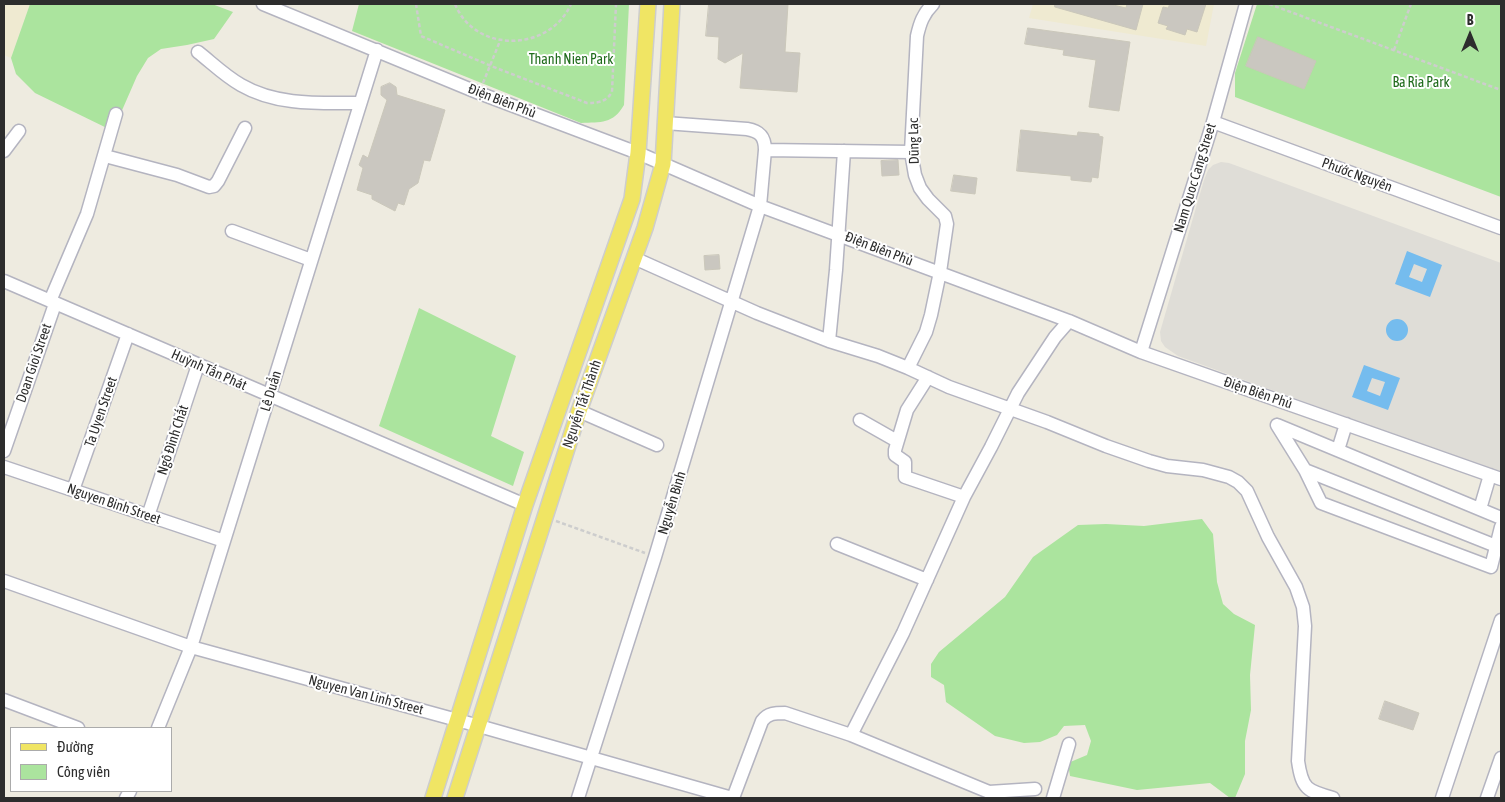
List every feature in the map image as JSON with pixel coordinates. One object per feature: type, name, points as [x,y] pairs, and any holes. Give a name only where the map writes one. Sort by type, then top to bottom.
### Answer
[{"type":"main road","name":"Nguyễn Tất Thành","points":[[434,798],[525,505],[632,199],[638,153],[648,4]]},
{"type":"main road","name":"Nguyễn Tất Thành","points":[[455,798],[580,411],[645,228],[663,164],[672,4]]},
{"type":"street","name":"Điện Biên Phủ","points":[[263,4],[479,93],[638,153],[760,206],[1069,321],[1141,352],[1496,477]]},
{"type":"street","name":"Dũng Lạc","points":[[908,368],[926,332],[940,272],[947,224],[945,216],[920,188],[915,175],[911,152],[917,36],[926,10],[933,4]]},
{"type":"street","name":"Nam Quoc Cang Street","points":[[1141,352],[1213,122],[1246,4]]},
{"type":"street","name":"Lê Duẩn","points":[[158,727],[191,647],[377,50]]},
{"type":"street","points":[[198,52],[240,85],[272,98],[303,103],[360,103]]},
{"type":"street","name":"Doan Gioi Street","points":[[4,451],[53,302],[87,214],[116,114]]},
{"type":"street","name":"Phước Nguyên","points":[[1213,122],[1501,228]]},
{"type":"street","points":[[664,123],[754,130],[762,135],[765,142],[765,150],[911,152]]},
{"type":"street","points":[[105,156],[177,175],[209,187],[214,186],[218,180],[245,128]]},
{"type":"street","points":[[4,151],[19,131]]},
{"type":"street","name":"Nguyễn Bình","points":[[578,798],[655,557],[760,206],[765,150]]},
{"type":"street","points":[[829,341],[844,151]]},
{"type":"street","points":[[232,231],[311,260]]},
{"type":"street","points":[[634,258],[732,302],[829,341],[878,356],[950,387],[1149,461],[1167,466],[1203,470],[1229,477],[1238,482],[1247,491],[1268,537],[1296,586],[1303,607],[1305,626],[1304,669],[1298,761],[1303,784],[1312,795],[1333,798]]},
{"type":"street","name":"Huỳnh Tấn Phát","points":[[4,281],[525,505]]},
{"type":"street","points":[[850,735],[903,633],[964,498],[1018,393],[1041,356],[1069,321]]},
{"type":"street","name":"Ta Uyen Street","points":[[73,490],[128,334]]},
{"type":"street","name":"Ngô Đình Chất","points":[[148,516],[198,365]]},
{"type":"street","points":[[928,377],[907,410],[897,440],[895,455],[905,462],[905,476],[964,498]]},
{"type":"street","points":[[580,411],[657,445]]},
{"type":"street","points":[[860,420],[897,440]]},
{"type":"street","points":[[1338,450],[1346,424]]},
{"type":"street","points":[[1501,518],[1277,425],[1305,470],[1321,504],[1491,567],[1501,527]]},
{"type":"street","name":"Nguyen Binh Street","points":[[4,467],[224,541]]},
{"type":"street","points":[[1305,470],[1496,546]]},
{"type":"street","points":[[1480,509],[1496,477]]},
{"type":"street","points":[[837,544],[927,580]]},
{"type":"street","name":"Nguyen Van Linh Street","points":[[4,580],[191,647],[459,720],[732,798]]},
{"type":"street","points":[[1442,798],[1501,620]]},
{"type":"street","points":[[4,700],[75,727]]},
{"type":"street","points":[[732,798],[762,721],[766,715],[776,713],[785,713],[850,735],[991,795],[1035,789]]},
{"type":"street","points":[[1053,798],[1069,744]]},
{"type":"street","points":[[1488,798],[1501,758]]},
{"type":"path","points":[[416,4],[421,36],[491,66],[587,103],[603,101],[612,92],[616,4]]},
{"type":"path","points":[[455,4],[458,12],[477,31],[500,40],[526,40],[548,32],[567,13],[571,4]]},
{"type":"path","points":[[1269,4],[1501,90]]},
{"type":"path","points":[[1394,50],[1411,4]]},
{"type":"path","points":[[479,93],[500,40]]},
{"type":"path","points":[[546,517],[655,557]]},
{"type":"shaded area","points":[[4,4],[30,4],[11,58],[4,55]]},
{"type":"shaded area","points":[[1033,4],[1214,4],[1206,46],[1029,18]]},
{"type":"shaded area","points":[[1221,162],[1229,163],[1501,263],[1501,473],[1178,356],[1165,347],[1161,341],[1160,332],[1204,180],[1208,170],[1213,165]]},
{"type":"green space","points":[[30,4],[212,4],[233,12],[214,39],[161,49],[148,58],[137,76],[113,131],[35,93],[16,74],[11,58]]},
{"type":"green space","name":"Thanh Nien Park","points":[[359,4],[629,4],[624,105],[611,119],[600,122],[581,123],[352,31]]},
{"type":"green space","name":"Ba Ria Park","points":[[1257,4],[1501,4],[1501,197],[1235,97],[1235,73]]},
{"type":"green space","points":[[419,308],[516,356],[491,436],[524,452],[513,486],[379,426]]},
{"type":"green space","points":[[1202,519],[1213,534],[1217,582],[1223,604],[1234,614],[1255,625],[1250,675],[1251,710],[1245,741],[1245,774],[1235,798],[1230,798],[1210,783],[1137,790],[1070,776],[1068,763],[1087,755],[1091,741],[1085,725],[1064,726],[1057,735],[1040,742],[1024,743],[995,736],[946,702],[944,685],[931,677],[931,664],[939,652],[1005,597],[1033,557],[1078,525],[1144,526]]},
{"type":"water","points":[[1407,251],[1442,265],[1430,297],[1395,284]],"holes":[[[1414,264],[1427,269],[1422,282],[1409,277]]]},
{"type":"water","points":[[1393,319],[1401,319],[1408,326],[1408,334],[1401,341],[1393,341],[1386,334],[1386,326]]},
{"type":"water","points":[[1364,365],[1400,378],[1388,410],[1352,397]],"holes":[[[1372,378],[1385,382],[1380,396],[1367,391]]]},
{"type":"building","points":[[709,4],[788,4],[785,52],[800,53],[797,92],[740,88],[743,53],[725,63],[718,59],[719,37],[706,36]]},
{"type":"building","points":[[1055,4],[1109,4],[1126,8],[1127,4],[1143,4],[1136,30],[1055,7]]},
{"type":"building","points":[[1170,4],[1206,4],[1197,32],[1187,29],[1185,35],[1166,29],[1168,26],[1158,23],[1163,7],[1168,8]]},
{"type":"building","points":[[1028,28],[1130,42],[1119,111],[1089,107],[1096,60],[1063,55],[1064,50],[1025,44]]},
{"type":"building","points":[[1258,37],[1316,61],[1304,89],[1246,66]]},
{"type":"building","points":[[390,83],[396,87],[397,95],[445,110],[430,161],[424,160],[418,183],[409,189],[404,205],[398,203],[395,211],[372,199],[372,195],[357,190],[363,168],[359,165],[363,155],[368,158],[387,100],[381,95],[381,87]]},
{"type":"building","points":[[1021,130],[1077,136],[1078,132],[1099,134],[1099,136],[1103,137],[1098,178],[1092,177],[1091,182],[1071,180],[1071,176],[1017,171]]},
{"type":"building","points":[[898,160],[899,175],[882,176],[881,161]]},
{"type":"building","points":[[954,175],[977,178],[975,194],[951,191]]},
{"type":"building","points":[[719,255],[720,269],[705,270],[704,256]]},
{"type":"building","points":[[1385,701],[1419,713],[1413,730],[1379,719]]}]
